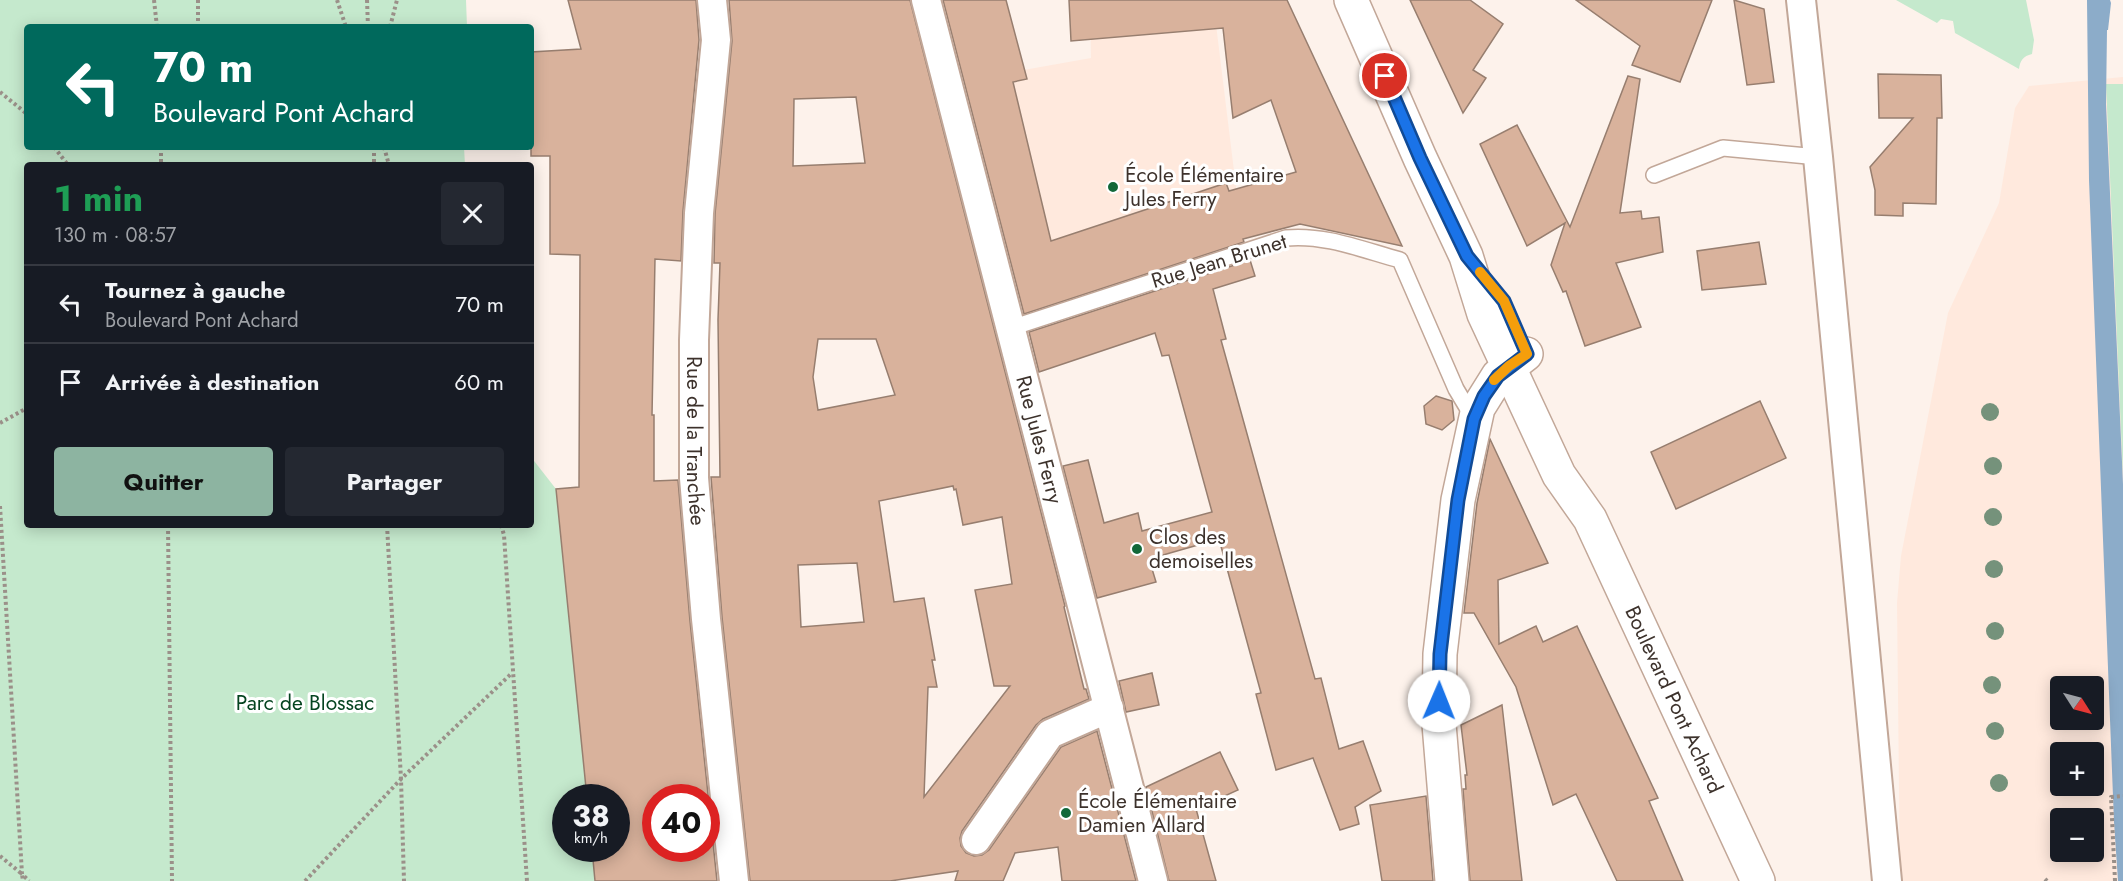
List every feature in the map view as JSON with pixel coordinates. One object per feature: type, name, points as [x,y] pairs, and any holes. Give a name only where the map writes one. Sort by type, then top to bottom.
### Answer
[{"type":"main road","name":"Boulevard Pont Achard","points":[[1351,0],[1420,158],[1467,256],[1484,314],[1518,360],[1559,475],[1590,519],[1758,881]]},
{"type":"main road","points":[[1452,881],[1439,724],[1440,654],[1458,500],[1474,419],[1490,386],[1518,360]]},
{"type":"street","name":"Rue de la Tranchée","points":[[712,0],[716,40],[699,225],[694,340],[694,478],[734,881]]},
{"type":"street","name":"Rue Jules Ferry","points":[[926,0],[1153,881]]},
{"type":"street","points":[[1801,0],[1887,881]]},
{"type":"street","points":[[976,840],[1050,734],[1109,708]]},
{"type":"lane","points":[[1654,175],[1723,148],[1818,157]]},
{"type":"lane","name":"Rue Jean Brunet","points":[[1011,328],[1286,238],[1321,239],[1400,260],[1456,389],[1474,419]]},
{"type":"path","points":[[154,0],[157,24]]},
{"type":"path","points":[[198,0],[198,24]]},
{"type":"path","points":[[337,0],[345,24]]},
{"type":"path","points":[[367,0],[368,24]]},
{"type":"path","points":[[391,24],[397,0]]},
{"type":"path","points":[[0,92],[24,112]]},
{"type":"path","points":[[56,150],[66,162]]},
{"type":"path","points":[[0,423],[24,410]]},
{"type":"path","points":[[0,506],[23,881]]},
{"type":"path","points":[[168,528],[172,881]]},
{"type":"path","points":[[387,528],[401,778],[404,881]]},
{"type":"path","points":[[502,528],[527,881]]},
{"type":"path","points":[[305,881],[401,778],[513,673]]},
{"type":"path","points":[[2115,881],[2111,797],[2123,796]]},
{"type":"path","points":[[0,856],[29,881]]},
{"type":"shaded area","name":"École Élémentaire Jules Ferry","points":[[1090,0],[1213,0],[1244,239],[1024,314],[966,88],[1018,71],[1091,58]]},
{"type":"shaded area","points":[[2123,77],[2123,881],[1900,881],[1897,603],[1901,556],[1948,313],[1999,203],[2015,108],[2029,86]]},
{"type":"green space","name":"Parc de Blossac","points":[[0,0],[466,0],[467,24],[24,24],[24,150],[464,150],[465,162],[24,162],[24,528],[534,528],[534,461],[556,489],[586,784],[552,784],[552,862],[593,862],[595,881],[0,881]]},
{"type":"green space","points":[[1896,0],[2026,0],[2034,40],[2032,54],[2023,59],[2019,69],[1955,33],[1953,21],[1941,19],[1937,23]]},
{"type":"green space","points":[[2106,84],[2123,84],[2123,477]]},
{"type":"water","points":[[2087,0],[2110,0],[2111,3],[2107,30],[2106,104],[2123,484],[2123,881],[2118,881],[2114,822],[2089,180]]},
{"type":"building","points":[[568,0],[696,0],[699,40],[683,211],[681,261],[655,259],[652,415],[654,415],[654,481],[678,480],[707,784],[642,784],[642,862],[715,862],[717,881],[595,881],[593,862],[630,862],[630,784],[586,784],[556,489],[579,487],[580,255],[550,254],[550,156],[531,156],[531,150],[534,150],[534,52],[581,49]]},
{"type":"building","points":[[729,0],[910,0],[1065,606],[1084,689],[1089,699],[1043,719],[1036,725],[962,831],[961,846],[966,853],[974,856],[982,855],[989,850],[1061,747],[1097,731],[1136,881],[1062,881],[1058,847],[1015,853],[1003,881],[955,881],[958,871],[890,881],[750,881],[722,617],[711,477],[720,477],[718,320],[720,263],[714,263],[715,214],[732,41]],"holes":[[[856,97],[865,163],[793,166],[794,99]],[[818,339],[876,339],[895,395],[818,410],[813,377]],[[953,486],[954,490],[956,489],[963,525],[1002,517],[1012,584],[975,590],[994,686],[1010,686],[924,797],[928,687],[937,687],[932,660],[935,660],[924,598],[894,602],[879,501]],[[857,563],[864,622],[801,627],[798,565]]]},
{"type":"building","points":[[943,0],[1006,0],[1027,79],[1013,82],[1051,241],[1226,183],[1229,191],[1296,172],[1271,100],[1233,118],[1223,28],[1071,41],[1069,0],[1287,0],[1402,246],[1300,224],[1243,239],[1244,242],[1024,314]]},
{"type":"building","points":[[1410,0],[1470,0],[1503,24],[1473,70],[1486,78],[1463,113]]},
{"type":"building","points":[[1576,0],[1712,0],[1680,82],[1632,65],[1640,46]]},
{"type":"building","points":[[1734,0],[1764,9],[1774,82],[1747,85]]},
{"type":"building","points":[[1878,74],[1941,75],[1942,118],[1937,118],[1936,204],[1903,203],[1903,216],[1875,215],[1875,190],[1870,167],[1913,118],[1879,118]]},
{"type":"building","points":[[1628,76],[1640,79],[1620,213],[1641,211],[1642,219],[1659,217],[1663,252],[1616,263],[1641,327],[1585,346],[1566,291],[1563,292],[1551,265],[1565,223],[1527,246],[1480,144],[1517,125],[1570,227]]},
{"type":"building","points":[[1759,242],[1766,284],[1702,290],[1697,251]]},
{"type":"building","name":"Clos des demoiselles","points":[[1250,260],[1255,276],[1213,289],[1226,339],[1221,340],[1315,679],[1321,678],[1339,749],[1363,741],[1381,791],[1355,807],[1359,824],[1340,830],[1313,758],[1276,770],[1256,694],[1261,693],[1219,539],[1149,559],[1156,582],[1097,598],[1063,466],[1088,460],[1104,523],[1138,513],[1142,531],[1212,512],[1169,355],[1162,356],[1155,333],[1039,372],[1029,332]]},
{"type":"building","points":[[1436,396],[1452,401],[1454,420],[1442,430],[1426,424],[1424,406]]},
{"type":"building","points":[[1760,401],[1786,458],[1676,509],[1651,452]]},
{"type":"building","points":[[1490,439],[1548,563],[1498,580],[1499,644],[1536,626],[1543,642],[1577,626],[1658,798],[1649,801],[1683,881],[1617,881],[1576,794],[1553,805],[1516,687],[1474,613],[1464,613],[1477,503]]},
{"type":"building","points":[[1152,673],[1159,705],[1126,712],[1119,681]]},
{"type":"building","points":[[1502,705],[1522,881],[1470,881],[1463,789],[1466,789],[1465,775],[1467,775],[1461,725]]},
{"type":"building","points":[[1220,752],[1238,790],[1196,809],[1216,881],[1169,881],[1146,787]]},
{"type":"building","points":[[1426,796],[1433,881],[1382,881],[1370,805]]},
{"type":"slow traffic","points":[[1480,272],[1504,301],[1527,354],[1494,380]]},
{"type":"place","name":"École Élémentaire Jules Ferry","points":[[1113,187]]},
{"type":"place","name":"Clos des demoiselles","points":[[1137,549]]},
{"type":"place","name":"École Élémentaire Damien Allard","points":[[1066,813]]},
{"type":"route","points":[[1385,76],[1420,158],[1467,256],[1504,301],[1527,354],[1498,376],[1484,396],[1474,419],[1458,500],[1440,654],[1439,701]]}]
